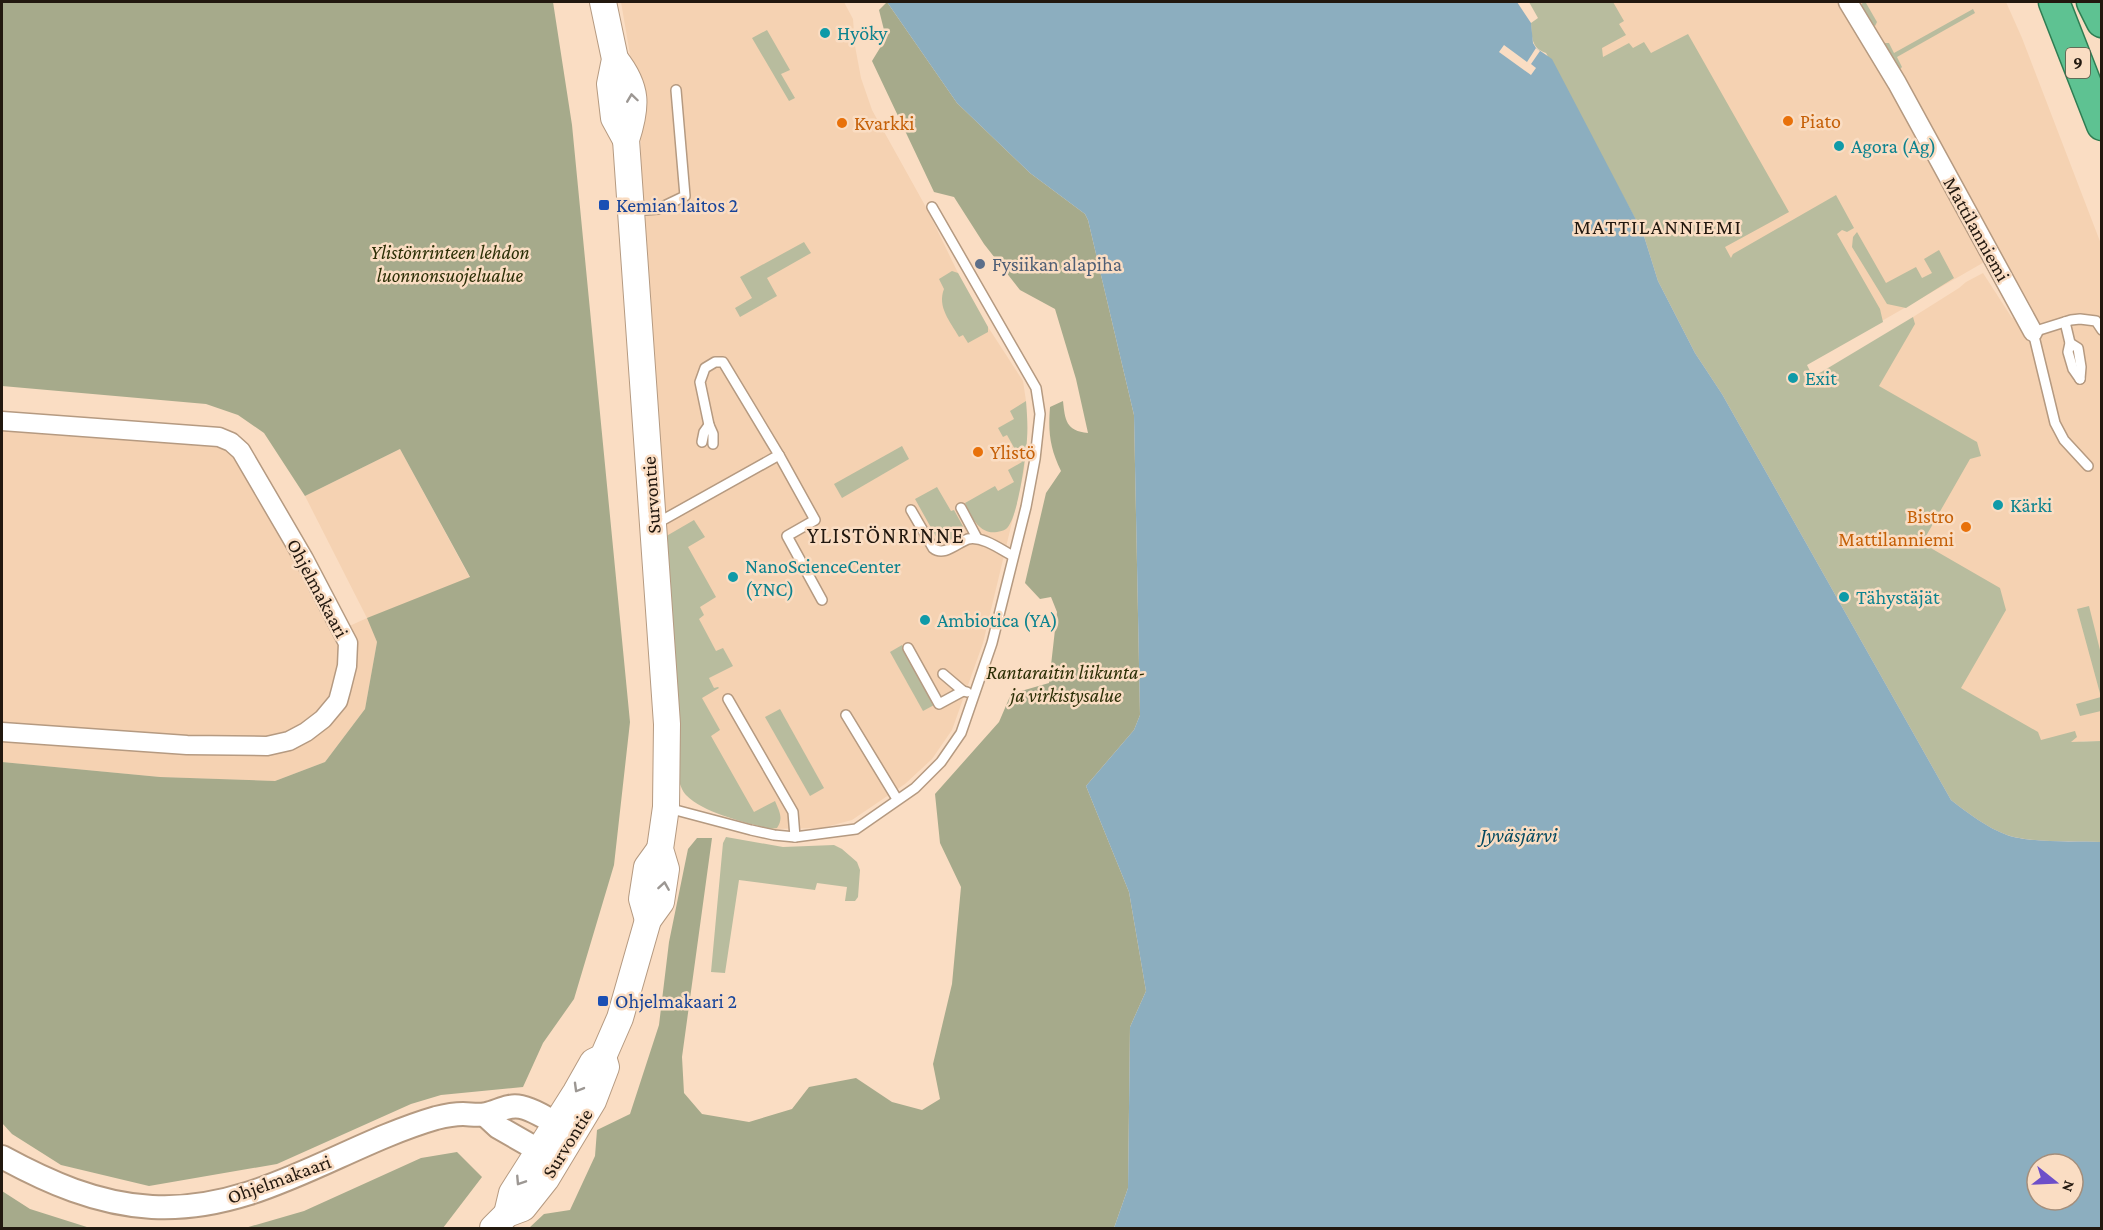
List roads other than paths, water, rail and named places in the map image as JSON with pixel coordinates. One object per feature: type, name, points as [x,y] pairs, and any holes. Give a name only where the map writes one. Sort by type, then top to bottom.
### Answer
[{"type":"highway","name":"9","points":[[2054,2],[2102,125]]},
{"type":"highway","name":"9","points":[[2092,2],[2102,22]]},
{"type":"main road","name":"Survontie","points":[[500,1221],[512,1193],[548,1156],[564,1129],[593,1062],[603,1057],[620,1018],[648,920],[661,903],[666,869],[660,849],[666,807],[667,724],[626,140],[634,112],[627,74],[615,59],[603,2]]},
{"type":"street","name":"Mattilanniemi","points":[[1848,2],[1897,83],[2033,332]]},
{"type":"street","name":"Ohjelmakaari","points":[[2,421],[219,437],[231,442],[241,451],[304,559],[348,643],[347,666],[338,701],[323,719],[289,741],[267,746],[187,745],[2,732]]},
{"type":"street","name":"Ohjelmakaari","points":[[2,1157],[45,1180],[79,1192],[117,1202],[152,1207],[233,1199],[272,1186],[410,1127],[460,1113],[485,1115],[509,1106],[520,1107],[564,1129]]},
{"type":"street","points":[[485,1115],[498,1127],[548,1156]]},
{"type":"lane","points":[[630,211],[658,209],[685,196],[676,90]]},
{"type":"lane","points":[[666,807],[751,831],[795,837],[856,829],[915,788],[952,748],[961,733],[992,643],[1026,507],[1040,414],[1036,388],[932,207]]},
{"type":"lane","points":[[2088,466],[2064,440],[2055,423],[2033,332],[2080,319],[2096,321],[2102,330]]},
{"type":"lane","points":[[2065,322],[2070,343]]},
{"type":"lane","points":[[713,444],[713,434],[700,382],[705,368],[715,362],[723,362],[816,520],[787,536],[822,600]]},
{"type":"lane","points":[[702,442],[704,432],[709,425]]},
{"type":"lane","points":[[653,522],[660,521],[779,455]]},
{"type":"lane","points":[[961,508],[977,538],[1013,556]]},
{"type":"lane","points":[[911,510],[937,552],[943,552],[966,540],[977,538]]},
{"type":"lane","points":[[908,648],[939,704],[963,692],[975,692]]},
{"type":"lane","points":[[943,674],[963,692]]},
{"type":"lane","points":[[728,699],[793,812],[795,837]]},
{"type":"lane","points":[[846,715],[897,799]]},
{"type":"water","name":"Jyväsjärvi","points":[[887,2],[1517,2],[1531,23],[1533,43],[1536,48],[1552,59],[1643,233],[1658,281],[1695,353],[1722,394],[1951,800],[1985,824],[2016,838],[2101,842],[2101,1228],[1114,1228],[1128,1188],[1130,1027],[1146,991],[1129,892],[1086,786],[1134,730],[1140,715],[1134,415],[1088,220],[1085,214],[1030,173],[957,103]]},
{"type":"place","name":"Hyöky","points":[[825,33]]},
{"type":"place","name":"Piato","points":[[1788,121]]},
{"type":"place","name":"Kvarkki","points":[[842,123]]},
{"type":"place","name":"Agora (Ag)","points":[[1839,146]]},
{"type":"place","name":"Kemian laitos 2","points":[[604,205]]},
{"type":"place","name":"Fysiikan alapiha","points":[[980,264]]},
{"type":"place","name":"Exit","points":[[1793,378]]},
{"type":"place","name":"Ylistö","points":[[978,452]]},
{"type":"place","name":"Kärki","points":[[1998,505]]},
{"type":"place","name":"Bistro Mattilanniemi","points":[[1966,527]]},
{"type":"place","name":"NanoScienceCenter (YNC)","points":[[733,577]]},
{"type":"place","name":"Tähystäjät","points":[[1844,597]]},
{"type":"place","name":"Ambiotica (YA)","points":[[925,620]]},
{"type":"place","name":"Ohjelmakaari 2","points":[[603,1001]]},
{"type":"district","name":"MATTILANNIEMI","points":[[1658,227]]},
{"type":"district","name":"YLISTÖNRINNE","points":[[886,535]]},
{"type":"park label","name":"Ylistönrinteen lehdon luonnonsuojelualue","points":[[450,264]]},
{"type":"park label","name":"Rantaraitin liikunta- ja virkistysalue","points":[[1066,684]]}]
